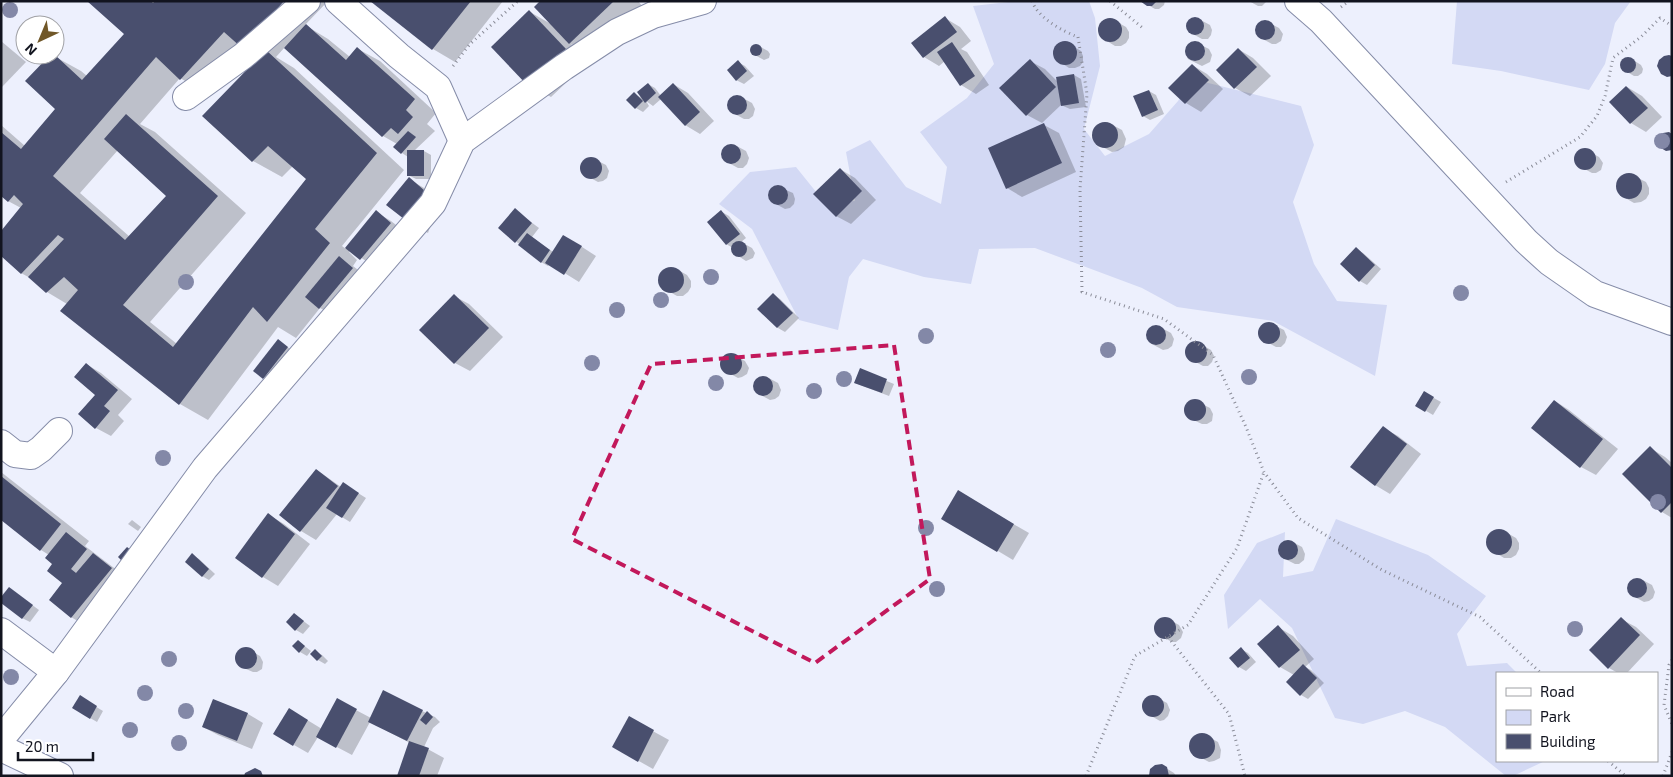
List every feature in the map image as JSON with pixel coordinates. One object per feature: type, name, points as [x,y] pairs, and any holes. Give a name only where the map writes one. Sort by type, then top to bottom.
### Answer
[{"type":"street","points":[[186,98],[243,56],[307,1]]},
{"type":"street","points":[[338,1],[399,56],[438,87],[462,141]]},
{"type":"street","points":[[1,739],[56,672],[205,468],[432,203],[462,141],[564,67],[617,32],[653,15],[703,1]]},
{"type":"street","points":[[1298,1],[1321,21],[1526,241],[1549,262],[1595,294],[1672,322]]},
{"type":"street","points":[[1,443],[15,454],[31,456],[59,431]]},
{"type":"street","points":[[1,631],[56,672]]},
{"type":"street","points":[[1,748],[60,776]]},
{"type":"path","points":[[438,87],[470,44],[518,1]]},
{"type":"path","points":[[1032,1],[1035,8],[1061,31],[1078,37],[1087,94],[1080,188],[1080,268],[1082,292],[1164,319],[1213,356],[1246,427],[1264,472],[1298,518],[1382,570],[1480,617],[1540,672]]},
{"type":"path","points":[[1110,1],[1144,29]]},
{"type":"path","points":[[1484,195],[1580,137],[1597,116],[1605,96],[1613,58],[1641,37],[1660,18],[1672,26]]},
{"type":"path","points":[[1086,776],[1136,656],[1188,625],[1237,548],[1264,472]]},
{"type":"path","points":[[1168,636],[1229,714],[1245,776]]},
{"type":"path","points":[[1672,660],[1669,665],[1664,705],[1672,724]]},
{"type":"path","points":[[1663,776],[1672,752]]},
{"type":"path","points":[[1609,762],[1626,776]]},
{"type":"highlighted area","points":[[894,345],[930,579],[815,663],[572,539],[651,364]]},
{"type":"green space","points":[[1017,1],[1089,1],[1095,18],[1100,66],[1084,129],[1105,156],[1149,134],[1178,101],[1192,79],[1301,106],[1314,145],[1293,202],[1314,264],[1337,301],[1387,305],[1375,376],[1273,321],[1177,307],[1142,288],[1035,248],[979,249],[971,284],[924,277],[863,259],[849,277],[838,330],[799,320],[752,229],[719,204],[750,172],[796,167],[825,203],[855,201],[846,152],[870,140],[906,187],[941,204],[947,167],[920,132],[967,98],[994,64],[973,6]]},
{"type":"green space","points":[[1457,1],[1631,1],[1615,23],[1605,64],[1589,90],[1501,71],[1452,64]]},
{"type":"green space","points":[[1336,519],[1428,555],[1486,596],[1457,634],[1467,666],[1507,663],[1516,672],[1496,672],[1496,762],[1543,762],[1513,776],[1506,776],[1445,727],[1405,711],[1363,724],[1335,718],[1292,628],[1260,599],[1228,629],[1224,595],[1257,543],[1285,532],[1283,577],[1313,571]]},
{"type":"building","points":[[87,1],[151,1],[153,3],[155,1],[284,1],[242,48],[224,32],[180,80],[156,57],[53,176],[125,240],[166,196],[104,139],[126,114],[218,196],[123,305],[173,347],[306,179],[268,146],[252,162],[202,116],[266,50],[377,153],[315,229],[330,243],[267,322],[253,307],[179,405],[60,311],[78,290],[64,277],[46,293],[28,277],[64,239],[58,235],[21,274],[1,256],[1,231],[23,204],[14,195],[8,202],[1,196],[1,132],[21,149],[55,109],[25,81],[40,65],[65,64],[82,80],[124,34]]},
{"type":"building","points":[[370,1],[471,1],[432,50]]},
{"type":"building","points":[[540,1],[614,1],[569,44],[534,7]]},
{"type":"building","points":[[1140,1],[1157,1],[1152,6],[1147,6]]},
{"type":"building","points":[[529,10],[566,49],[528,86],[491,47]]},
{"type":"building","points":[[945,16],[957,32],[923,58],[911,43]]},
{"type":"building","points":[[1191,17],[1199,17],[1204,22],[1202,33],[1191,35],[1186,30],[1186,22]]},
{"type":"building","points":[[1110,18],[1119,21],[1122,30],[1119,39],[1110,42],[1101,39],[1098,30],[1101,21]]},
{"type":"building","points":[[1261,20],[1269,20],[1275,26],[1275,34],[1269,40],[1261,40],[1255,34],[1255,26]]},
{"type":"building","points":[[306,24],[346,60],[357,47],[415,99],[406,110],[413,117],[398,134],[391,128],[382,137],[284,48]]},
{"type":"building","points":[[1065,41],[1070,42],[1076,48],[1076,58],[1070,64],[1065,65],[1060,64],[1054,58],[1053,53],[1054,48],[1060,42]]},
{"type":"building","points":[[1191,41],[1199,41],[1205,47],[1205,55],[1199,61],[1191,61],[1185,55],[1185,47]]},
{"type":"building","points":[[952,42],[975,76],[960,86],[937,52]]},
{"type":"building","points":[[758,44],[761,45],[761,55],[754,56],[751,55],[750,48],[751,45]]},
{"type":"building","points":[[1238,48],[1257,67],[1234,89],[1216,70]]},
{"type":"building","points":[[1669,55],[1672,56],[1672,76],[1667,77],[1661,74],[1657,66],[1659,60]]},
{"type":"building","points":[[1628,57],[1634,59],[1636,65],[1634,71],[1628,73],[1622,71],[1620,65],[1622,59]]},
{"type":"building","points":[[1030,59],[1056,87],[1026,116],[999,88]]},
{"type":"building","points":[[738,60],[747,71],[736,81],[727,70]]},
{"type":"building","points":[[1192,64],[1209,80],[1185,104],[1168,88]]},
{"type":"building","points":[[1074,74],[1079,103],[1061,106],[1056,77]]},
{"type":"building","points":[[648,83],[656,93],[645,103],[637,92]]},
{"type":"building","points":[[673,83],[700,112],[685,126],[658,97]]},
{"type":"building","points":[[1626,86],[1648,108],[1630,124],[1609,102]]},
{"type":"building","points":[[1149,90],[1158,110],[1142,117],[1133,96]]},
{"type":"building","points":[[634,92],[643,101],[635,109],[626,100]]},
{"type":"building","points":[[733,95],[741,95],[747,101],[747,109],[741,115],[733,115],[727,109],[727,101]]},
{"type":"building","points":[[1105,122],[1114,126],[1118,135],[1114,144],[1105,148],[1096,144],[1092,135],[1096,126]]},
{"type":"building","points":[[1044,123],[1062,163],[1006,189],[988,148]]},
{"type":"building","points":[[408,131],[416,137],[401,154],[393,147]]},
{"type":"building","points":[[1669,132],[1672,134],[1672,150],[1666,151],[1658,143],[1663,133]]},
{"type":"building","points":[[727,144],[735,144],[741,150],[741,158],[735,164],[727,164],[721,158],[721,150]]},
{"type":"building","points":[[1585,148],[1595,155],[1596,159],[1589,169],[1585,170],[1575,163],[1574,159],[1581,149]]},
{"type":"building","points":[[407,150],[424,150],[424,176],[407,176]]},
{"type":"building","points":[[591,157],[601,164],[602,168],[595,178],[591,179],[581,172],[580,168],[587,158]]},
{"type":"building","points":[[840,168],[862,191],[836,217],[813,194]]},
{"type":"building","points":[[1629,173],[1638,177],[1642,186],[1638,195],[1629,199],[1620,195],[1616,186],[1620,177]]},
{"type":"building","points":[[409,177],[425,191],[413,226],[386,205]]},
{"type":"building","points":[[778,185],[785,188],[788,195],[785,202],[778,205],[771,202],[768,195],[771,188]]},
{"type":"building","points":[[515,208],[532,223],[515,243],[498,228]]},
{"type":"building","points":[[376,210],[391,223],[360,260],[345,248]]},
{"type":"building","points":[[721,210],[740,234],[726,245],[707,222]]},
{"type":"building","points":[[527,233],[550,250],[541,263],[518,245]]},
{"type":"building","points":[[563,235],[582,246],[564,275],[545,263]]},
{"type":"building","points":[[736,241],[742,241],[747,246],[745,255],[736,257],[731,252],[731,246]]},
{"type":"building","points":[[1356,247],[1375,265],[1359,282],[1340,264]]},
{"type":"building","points":[[339,256],[353,268],[319,309],[305,297]]},
{"type":"building","points":[[671,267],[680,271],[684,280],[680,289],[671,293],[662,289],[658,280],[662,271]]},
{"type":"building","points":[[773,293],[793,313],[777,328],[757,309]]},
{"type":"building","points":[[454,294],[489,328],[454,364],[419,330]]},
{"type":"building","points":[[1269,322],[1279,329],[1280,333],[1273,343],[1269,344],[1259,337],[1258,333],[1265,323]]},
{"type":"building","points":[[1152,325],[1160,325],[1166,331],[1166,339],[1160,345],[1152,345],[1146,339],[1146,331]]},
{"type":"building","points":[[278,339],[288,347],[263,379],[253,371]]},
{"type":"building","points":[[1196,341],[1206,348],[1207,352],[1200,362],[1196,363],[1186,356],[1185,352],[1192,342]]},
{"type":"building","points":[[731,353],[741,360],[742,364],[735,374],[731,375],[721,368],[720,364],[727,354]]},
{"type":"building","points":[[86,363],[118,390],[104,406],[110,411],[95,429],[78,414],[95,395],[74,377]]},
{"type":"building","points":[[860,368],[887,379],[882,393],[854,383]]},
{"type":"building","points":[[759,376],[767,376],[773,382],[773,390],[767,396],[759,396],[753,390],[753,382]]},
{"type":"building","points":[[1424,391],[1434,397],[1425,412],[1415,406]]},
{"type":"building","points":[[1195,399],[1205,406],[1206,410],[1199,420],[1195,421],[1185,414],[1184,410],[1191,400]]},
{"type":"building","points":[[1554,400],[1603,439],[1580,468],[1531,428]]},
{"type":"building","points":[[1383,426],[1407,444],[1375,486],[1350,467]]},
{"type":"building","points":[[1650,446],[1672,468],[1672,502],[1661,513],[1622,474]]},
{"type":"building","points":[[316,469],[338,486],[300,532],[279,515]]},
{"type":"building","points":[[1,476],[61,524],[40,551],[1,520]]},
{"type":"building","points":[[343,482],[359,493],[342,518],[326,508]]},
{"type":"building","points":[[958,490],[1014,524],[997,552],[941,519]]},
{"type":"building","points":[[268,513],[295,534],[262,578],[235,558]]},
{"type":"building","points":[[1499,529],[1508,533],[1512,542],[1508,551],[1499,555],[1490,551],[1486,542],[1490,533]]},
{"type":"building","points":[[66,532],[87,549],[71,569],[76,573],[93,553],[112,568],[71,618],[49,600],[62,583],[47,571],[52,564],[45,558]]},
{"type":"building","points":[[1284,540],[1292,540],[1298,546],[1298,554],[1292,560],[1284,560],[1278,554],[1278,546]]},
{"type":"building","points":[[127,547],[135,553],[125,564],[118,557]]},
{"type":"building","points":[[192,553],[209,569],[202,577],[185,562]]},
{"type":"building","points":[[1633,578],[1641,578],[1647,584],[1647,592],[1641,598],[1633,598],[1627,592],[1627,584]]},
{"type":"building","points":[[9,587],[33,605],[22,619],[1,603],[1,597]]},
{"type":"building","points":[[294,613],[304,621],[295,631],[286,622]]},
{"type":"building","points":[[1165,617],[1175,624],[1176,628],[1169,638],[1165,639],[1155,632],[1154,628],[1161,618]]},
{"type":"building","points":[[1621,617],[1640,635],[1608,669],[1589,650]]},
{"type":"building","points":[[1278,625],[1300,650],[1279,668],[1257,644]]},
{"type":"building","points":[[298,640],[305,646],[299,653],[292,646]]},
{"type":"building","points":[[246,647],[256,654],[257,658],[250,668],[246,669],[236,662],[235,658],[242,648]]},
{"type":"building","points":[[1241,647],[1250,658],[1238,668],[1229,658]]},
{"type":"building","points":[[315,649],[322,656],[317,661],[310,654]]},
{"type":"building","points":[[1303,664],[1317,678],[1300,696],[1286,682]]},
{"type":"building","points":[[383,690],[423,710],[407,741],[368,722]]},
{"type":"building","points":[[80,695],[97,706],[90,719],[72,708]]},
{"type":"building","points":[[1153,695],[1161,698],[1164,706],[1161,714],[1153,717],[1145,714],[1142,706],[1145,698]]},
{"type":"building","points":[[337,698],[357,709],[336,748],[316,737]]},
{"type":"building","points":[[213,699],[248,713],[237,741],[202,727]]},
{"type":"building","points":[[289,708],[308,720],[293,746],[273,734]]},
{"type":"building","points":[[427,711],[433,717],[426,725],[420,720]]},
{"type":"building","points":[[629,716],[654,730],[638,762],[612,747]]},
{"type":"building","points":[[1202,733],[1211,737],[1215,746],[1211,755],[1202,759],[1193,755],[1189,746],[1193,737]]},
{"type":"building","points":[[409,741],[429,748],[419,776],[397,776]]},
{"type":"building","points":[[1162,764],[1167,767],[1169,776],[1149,776],[1150,769],[1155,765]]},
{"type":"building","points":[[255,768],[261,771],[263,776],[244,776],[245,773]]}]
